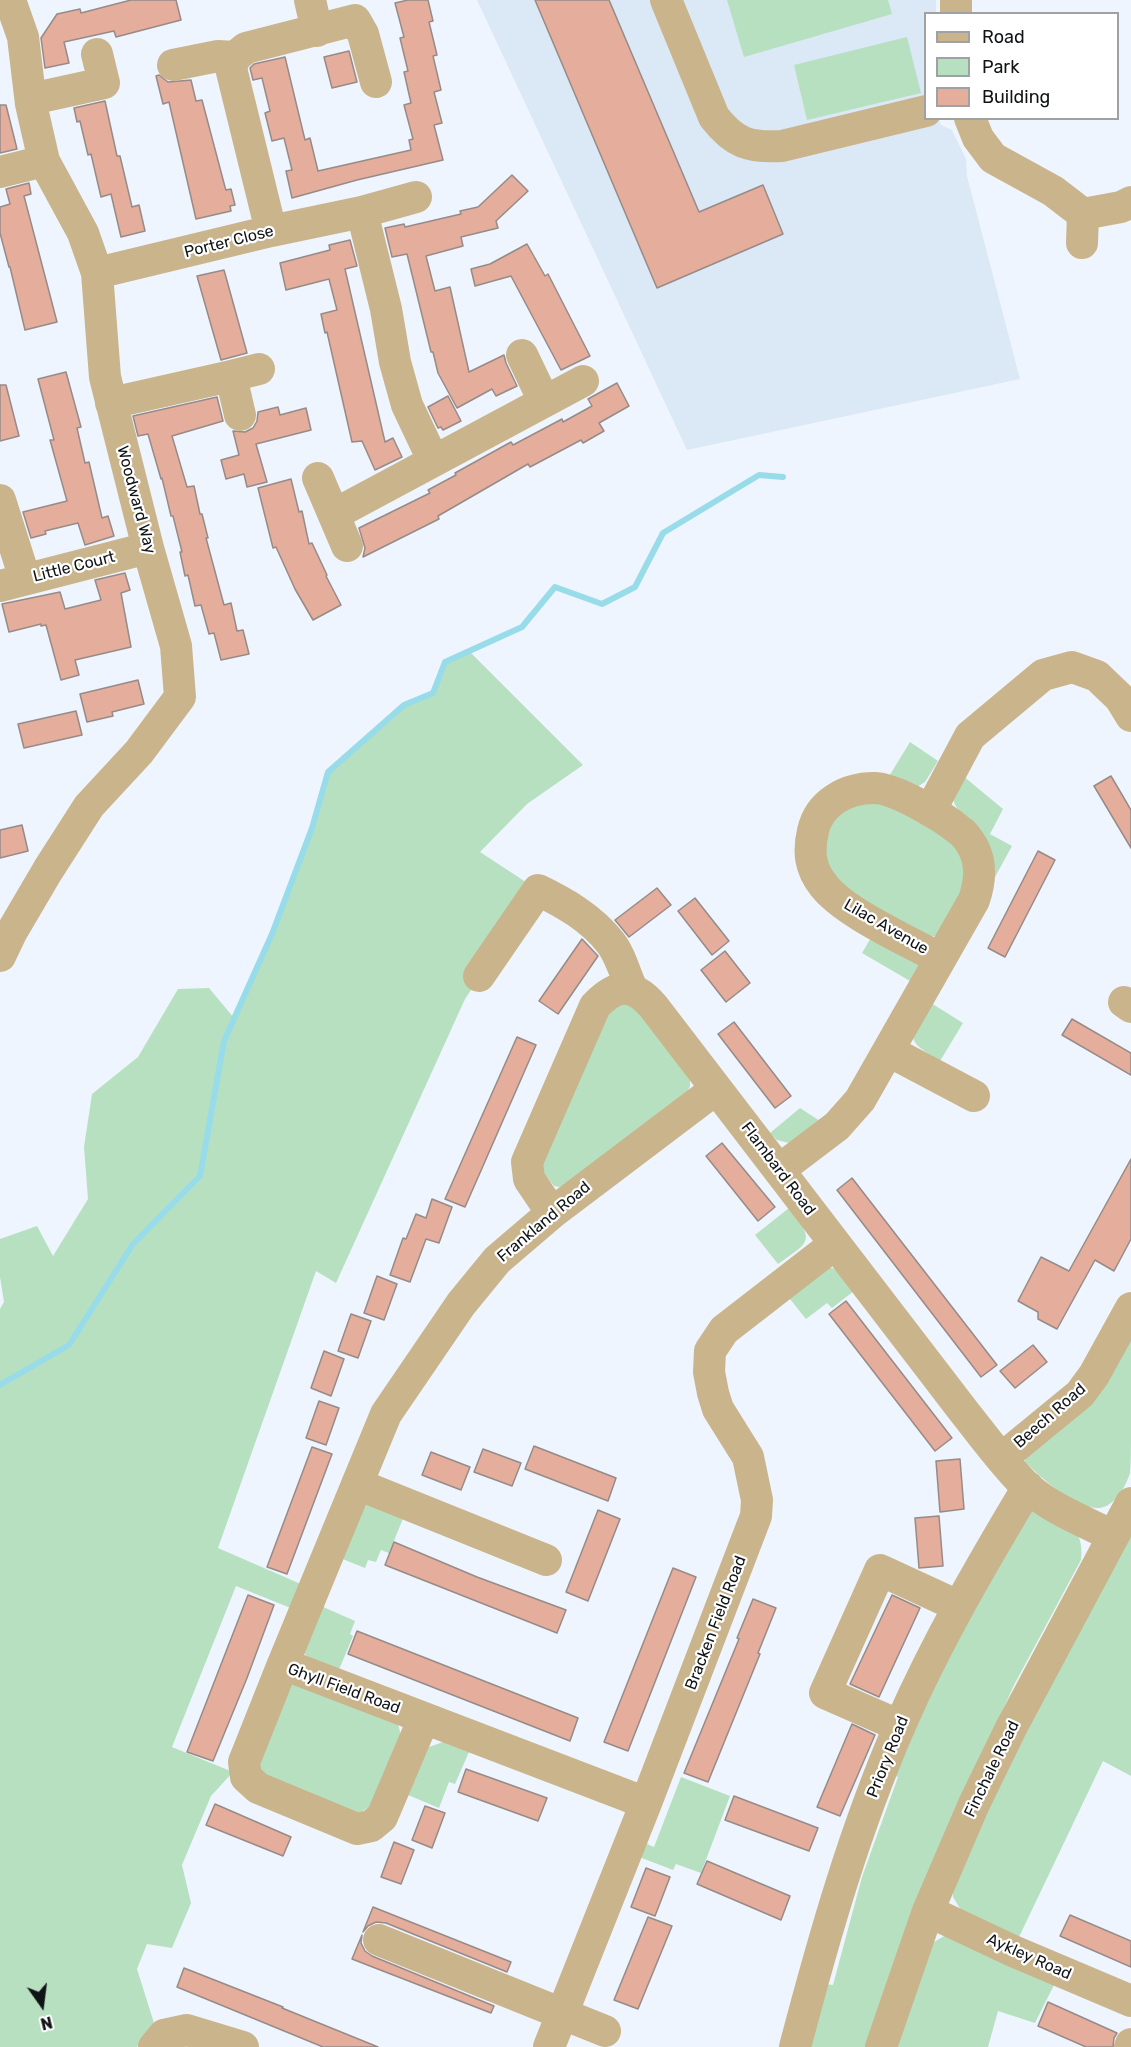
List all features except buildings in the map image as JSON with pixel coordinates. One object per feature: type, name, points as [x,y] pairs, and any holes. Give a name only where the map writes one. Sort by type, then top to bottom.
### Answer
[{"type":"street","name":"Woodward Way","points":[[0,956],[43,879],[89,806],[139,752],[180,697],[176,646],[148,548],[105,377],[97,273],[83,234],[44,161],[31,99],[23,37],[10,0]]},
{"type":"street","points":[[310,0],[317,31]]},
{"type":"street","points":[[666,0],[714,117],[722,127],[742,142],[763,147],[782,146],[924,111]]},
{"type":"street","points":[[272,231],[231,68],[235,57],[246,48],[356,20],[363,34],[376,82]]},
{"type":"street","points":[[31,99],[104,83],[97,54]]},
{"type":"street","points":[[173,65],[218,56],[235,57]]},
{"type":"street","points":[[971,120],[978,138],[993,158],[1053,191],[1082,228],[1131,202]]},
{"type":"street","points":[[0,172],[44,161]]},
{"type":"street","name":"Porter Close","points":[[97,273],[362,212],[416,197]]},
{"type":"street","points":[[362,212],[386,309],[395,362],[407,405],[433,460]]},
{"type":"street","points":[[522,355],[544,401]]},
{"type":"street","points":[[111,403],[245,373],[240,415]]},
{"type":"street","points":[[333,513],[583,381]]},
{"type":"street","points":[[318,478],[346,546]]},
{"type":"street","points":[[0,500],[13,582]]},
{"type":"street","name":"Little Court","points":[[13,582],[148,548]]},
{"type":"street","points":[[930,811],[970,736],[1043,675],[1072,667],[1097,676],[1120,698],[1131,716]]},
{"type":"street","name":"Lilac Avenue","points":[[779,1170],[837,1126],[860,1100],[974,900],[979,885],[979,866],[973,847],[961,831],[930,811],[887,790],[874,788],[854,790],[838,796],[822,808],[814,826],[809,846],[812,867],[825,887],[852,910],[939,958]]},
{"type":"street","points":[[479,976],[538,890],[567,904],[590,921],[611,943],[632,988],[620,989],[607,994],[595,1006],[527,1162],[529,1179],[552,1213]]},
{"type":"street","name":"Flambard Road","points":[[632,988],[643,995],[653,1006],[1002,1458],[1028,1487],[1050,1503],[1113,1536]]},
{"type":"street","points":[[890,1051],[974,1096]]},
{"type":"street","name":"Frankland Road","points":[[283,1664],[386,1414],[462,1304],[497,1260],[552,1213],[716,1089]]},
{"type":"street","name":"Bracken Field Road","points":[[549,2047],[756,1516],[757,1500],[748,1457],[718,1409],[713,1393],[709,1372],[710,1351],[724,1330],[835,1244]]},
{"type":"street","name":"Beech Road","points":[[1002,1458],[1080,1394],[1094,1375],[1131,1308]]},
{"type":"street","points":[[357,1484],[546,1560]]},
{"type":"street","name":"Priory Road","points":[[795,2047],[838,1891],[900,1726],[958,1605],[1028,1487]]},
{"type":"street","name":"Finchale Road","points":[[881,2047],[928,1911],[974,1804],[1011,1728],[1131,1503]]},
{"type":"street","points":[[900,1726],[825,1693],[880,1570],[958,1605]]},
{"type":"street","name":"Ghyll Field Road","points":[[424,1718],[382,1817],[371,1826],[357,1829],[258,1788],[246,1777],[244,1762],[283,1664],[646,1803]]},
{"type":"street","name":"Aykley Road","points":[[928,1911],[1013,1951],[1131,2001]]},
{"type":"street","points":[[379,1940],[605,2031]]},
{"type":"street","points":[[154,2047],[164,2036],[187,2030],[243,2047]]},
{"type":"shaded area","points":[[477,0],[936,0],[936,12],[924,12],[924,120],[939,120],[941,125],[952,130],[966,159],[967,176],[1020,379],[687,450]]},
{"type":"green space","points":[[727,0],[888,0],[892,14],[744,57]]},
{"type":"green space","points":[[907,37],[921,93],[807,120],[794,65]]},
{"type":"green space","points":[[469,651],[583,765],[527,804],[480,852],[538,890],[465,999],[336,1283],[316,1271],[218,1548],[303,1585],[293,1609],[236,1586],[172,1747],[233,1772],[211,1796],[182,1865],[191,1903],[172,1948],[147,1944],[137,1969],[154,2023],[137,2047],[0,2047],[0,1309],[4,1302],[0,1277],[0,1239],[37,1226],[53,1256],[88,1199],[84,1147],[92,1094],[138,1057],[178,989],[209,988],[234,1018],[272,934],[312,828],[328,772],[404,705],[433,693],[445,662]]},
{"type":"green space","points":[[910,742],[938,761],[925,782],[914,789],[888,778]]},
{"type":"green space","points":[[962,775],[1003,809],[990,834],[1012,846],[989,888],[969,825],[971,819],[955,805],[954,795]]},
{"type":"green space","points":[[864,794],[955,837],[969,883],[939,935],[931,937],[923,934],[836,884],[827,875],[823,825]]},
{"type":"green space","points":[[876,929],[919,960],[919,966],[910,981],[862,953]]},
{"type":"green space","points":[[617,1002],[635,1004],[690,1075],[690,1086],[686,1096],[560,1187],[554,1186],[542,1171],[543,1162],[606,1009]]},
{"type":"green space","points":[[931,1003],[963,1023],[940,1061],[920,1047],[913,1037]]},
{"type":"green space","points":[[800,1108],[820,1121],[789,1143],[777,1140],[770,1133]]},
{"type":"green space","points":[[789,1208],[803,1227],[806,1240],[803,1245],[778,1264],[755,1235]]},
{"type":"green space","points":[[828,1267],[836,1269],[854,1291],[832,1308],[827,1303],[806,1319],[786,1294]]},
{"type":"green space","points":[[1131,1326],[1130,1473],[1126,1484],[1114,1500],[1104,1507],[1088,1507],[1068,1498],[1040,1476],[1025,1462],[1026,1453]]},
{"type":"green space","points":[[368,1503],[404,1516],[389,1553],[381,1550],[376,1562],[368,1560],[365,1568],[340,1558],[362,1506]]},
{"type":"green space","points":[[1039,1510],[1065,1523],[1076,1533],[1080,1540],[1081,1560],[1014,1685],[926,1879],[868,2047],[809,2047],[824,1984],[833,1985],[862,1877],[898,1777],[891,1774],[938,1670],[1031,1511]]},
{"type":"green space","points":[[1131,1533],[1131,1776],[1103,1761],[1019,1937],[962,1912],[953,1897],[953,1886],[1017,1746]]},
{"type":"green space","points":[[321,1606],[355,1621],[350,1634],[353,1636],[338,1672],[308,1658],[304,1653]]},
{"type":"green space","points":[[284,1680],[391,1716],[399,1727],[401,1738],[372,1805],[358,1814],[266,1778],[258,1765]]},
{"type":"green space","points":[[443,1742],[469,1752],[455,1784],[449,1782],[439,1808],[408,1795],[429,1747]]},
{"type":"green space","points":[[681,1777],[730,1796],[701,1873],[676,1864],[673,1870],[634,1855],[640,1841],[654,1847]]},
{"type":"green space","points":[[946,1935],[1057,1979],[1035,2023],[998,2011],[988,2047],[897,2047],[927,1951],[934,1942]]},
{"type":"waterway","points":[[0,1385],[69,1345],[133,1244],[200,1176],[224,1041],[272,934],[312,828],[328,772],[404,705],[433,693],[445,662],[522,627],[555,587],[602,604],[635,587],[663,533],[759,475],[783,477]]}]
